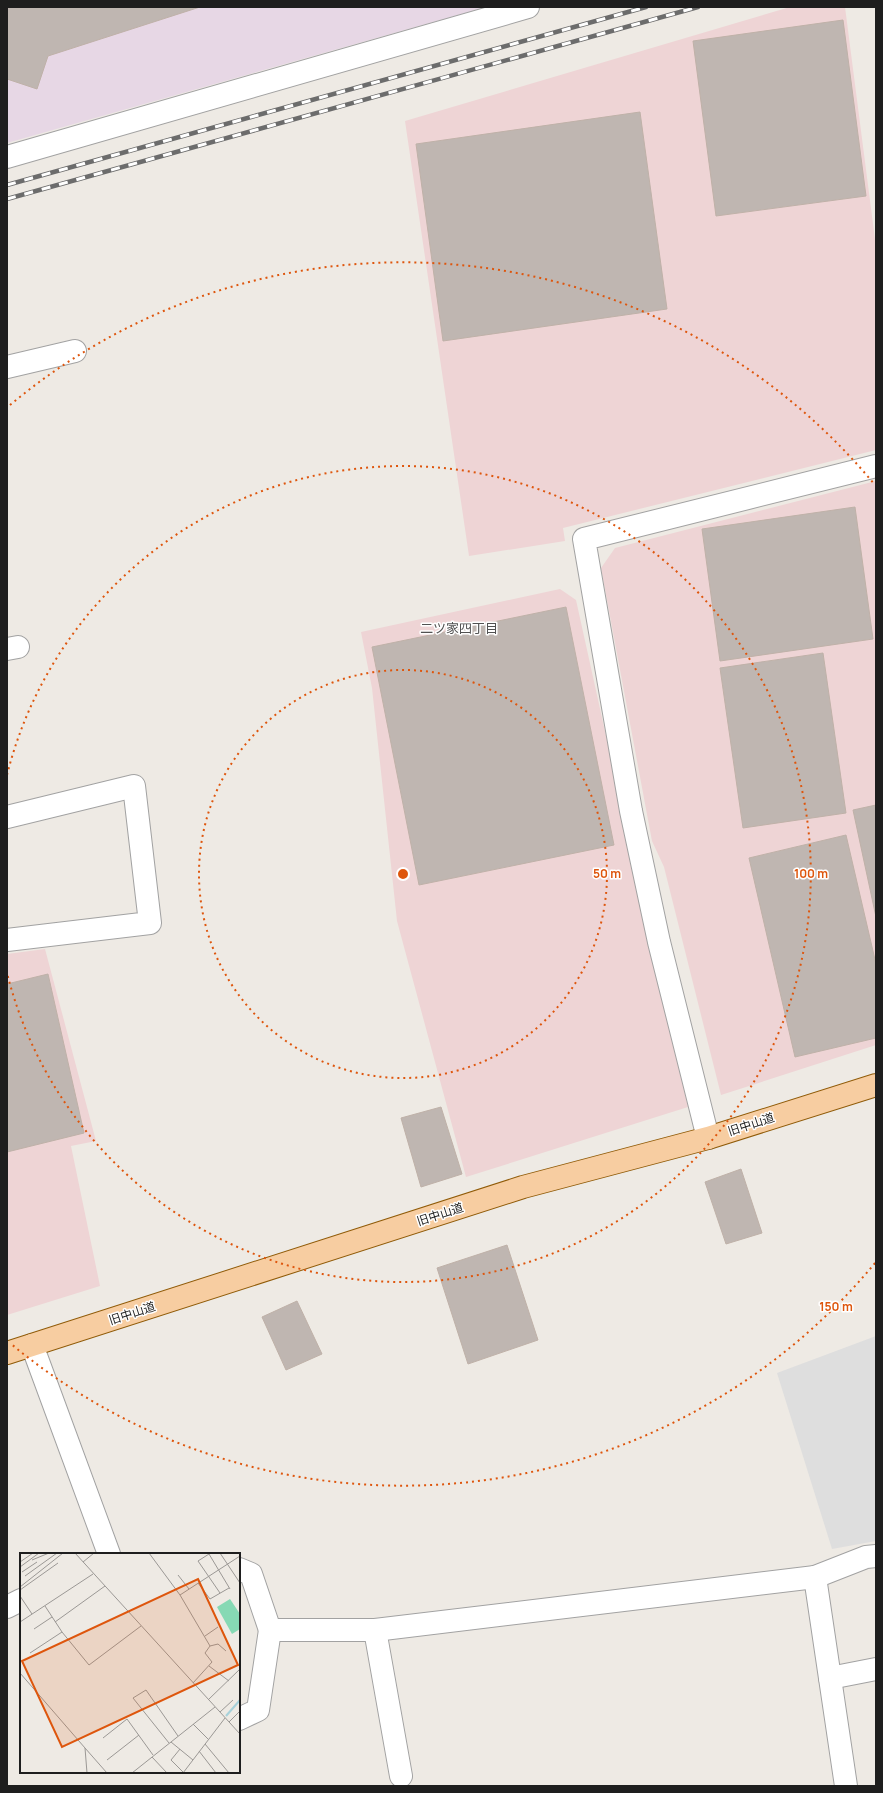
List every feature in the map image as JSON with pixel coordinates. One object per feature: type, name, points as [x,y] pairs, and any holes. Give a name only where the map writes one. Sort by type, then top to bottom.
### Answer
[{"type":"main road","name":"旧中山道","points":[[7,1353],[523,1188],[708,1138],[876,1085]]},
{"type":"street","points":[[7,157],[528,7]]},
{"type":"street","points":[[7,367],[75,351]]},
{"type":"street","points":[[708,1138],[659,942],[631,811],[584,539],[876,466]]},
{"type":"street","points":[[7,817],[134,786],[150,923],[7,940]]},
{"type":"street","points":[[32,1345],[109,1553]]},
{"type":"street","points":[[270,1630],[375,1630],[815,1577],[866,1557],[876,1556]]},
{"type":"street","points":[[240,1569],[251,1574],[270,1630],[258,1710],[240,1719]]},
{"type":"street","points":[[815,1577],[830,1678],[843,1785]]},
{"type":"street","points":[[7,1607],[20,1600]]},
{"type":"street","points":[[375,1630],[401,1776]]},
{"type":"street","points":[[830,1678],[876,1670]]},
{"type":"shaded area","points":[[7,7],[486,7],[7,143]]},
{"type":"shaded area","points":[[790,7],[845,7],[876,247],[876,450],[563,528],[565,541],[469,556],[405,121]]},
{"type":"shaded area","points":[[876,481],[876,1045],[721,1095],[664,867],[652,841],[601,568],[615,548]]},
{"type":"shaded area","points":[[560,589],[576,600],[688,1107],[466,1177],[397,921],[372,688],[361,632]]},
{"type":"shaded area","points":[[45,949],[96,1141],[71,1146],[100,1286],[7,1315],[7,954]]},
{"type":"shaded area","points":[[876,1336],[876,1541],[832,1549],[777,1373]]},
{"type":"building","points":[[7,7],[200,7],[48,56],[37,89],[7,79]]},
{"type":"building","points":[[843,20],[866,196],[716,216],[693,41]]},
{"type":"building","points":[[640,112],[667,309],[443,341],[416,144]]},
{"type":"building","points":[[855,507],[873,639],[720,661],[702,529]]},
{"type":"building","points":[[566,607],[614,845],[419,885],[372,647]]},
{"type":"building","points":[[823,653],[846,813],[743,828],[720,668]]},
{"type":"building","points":[[876,805],[876,917],[853,810]]},
{"type":"building","points":[[846,835],[876,964],[876,1038],[795,1057],[749,858]]},
{"type":"building","points":[[48,974],[84,1133],[7,1152],[7,984]]},
{"type":"building","points":[[441,1107],[462,1174],[421,1187],[401,1118]]},
{"type":"building","points":[[741,1169],[762,1233],[726,1244],[705,1182]]},
{"type":"building","points":[[507,1245],[538,1340],[468,1364],[437,1268]]},
{"type":"building","points":[[297,1301],[322,1354],[286,1370],[262,1317]]},
{"type":"railway","points":[[7,185],[646,7]]},
{"type":"railway","points":[[7,199],[698,7]]},
{"type":"district","name":"二ツ家四丁目","points":[[459,628]]}]
